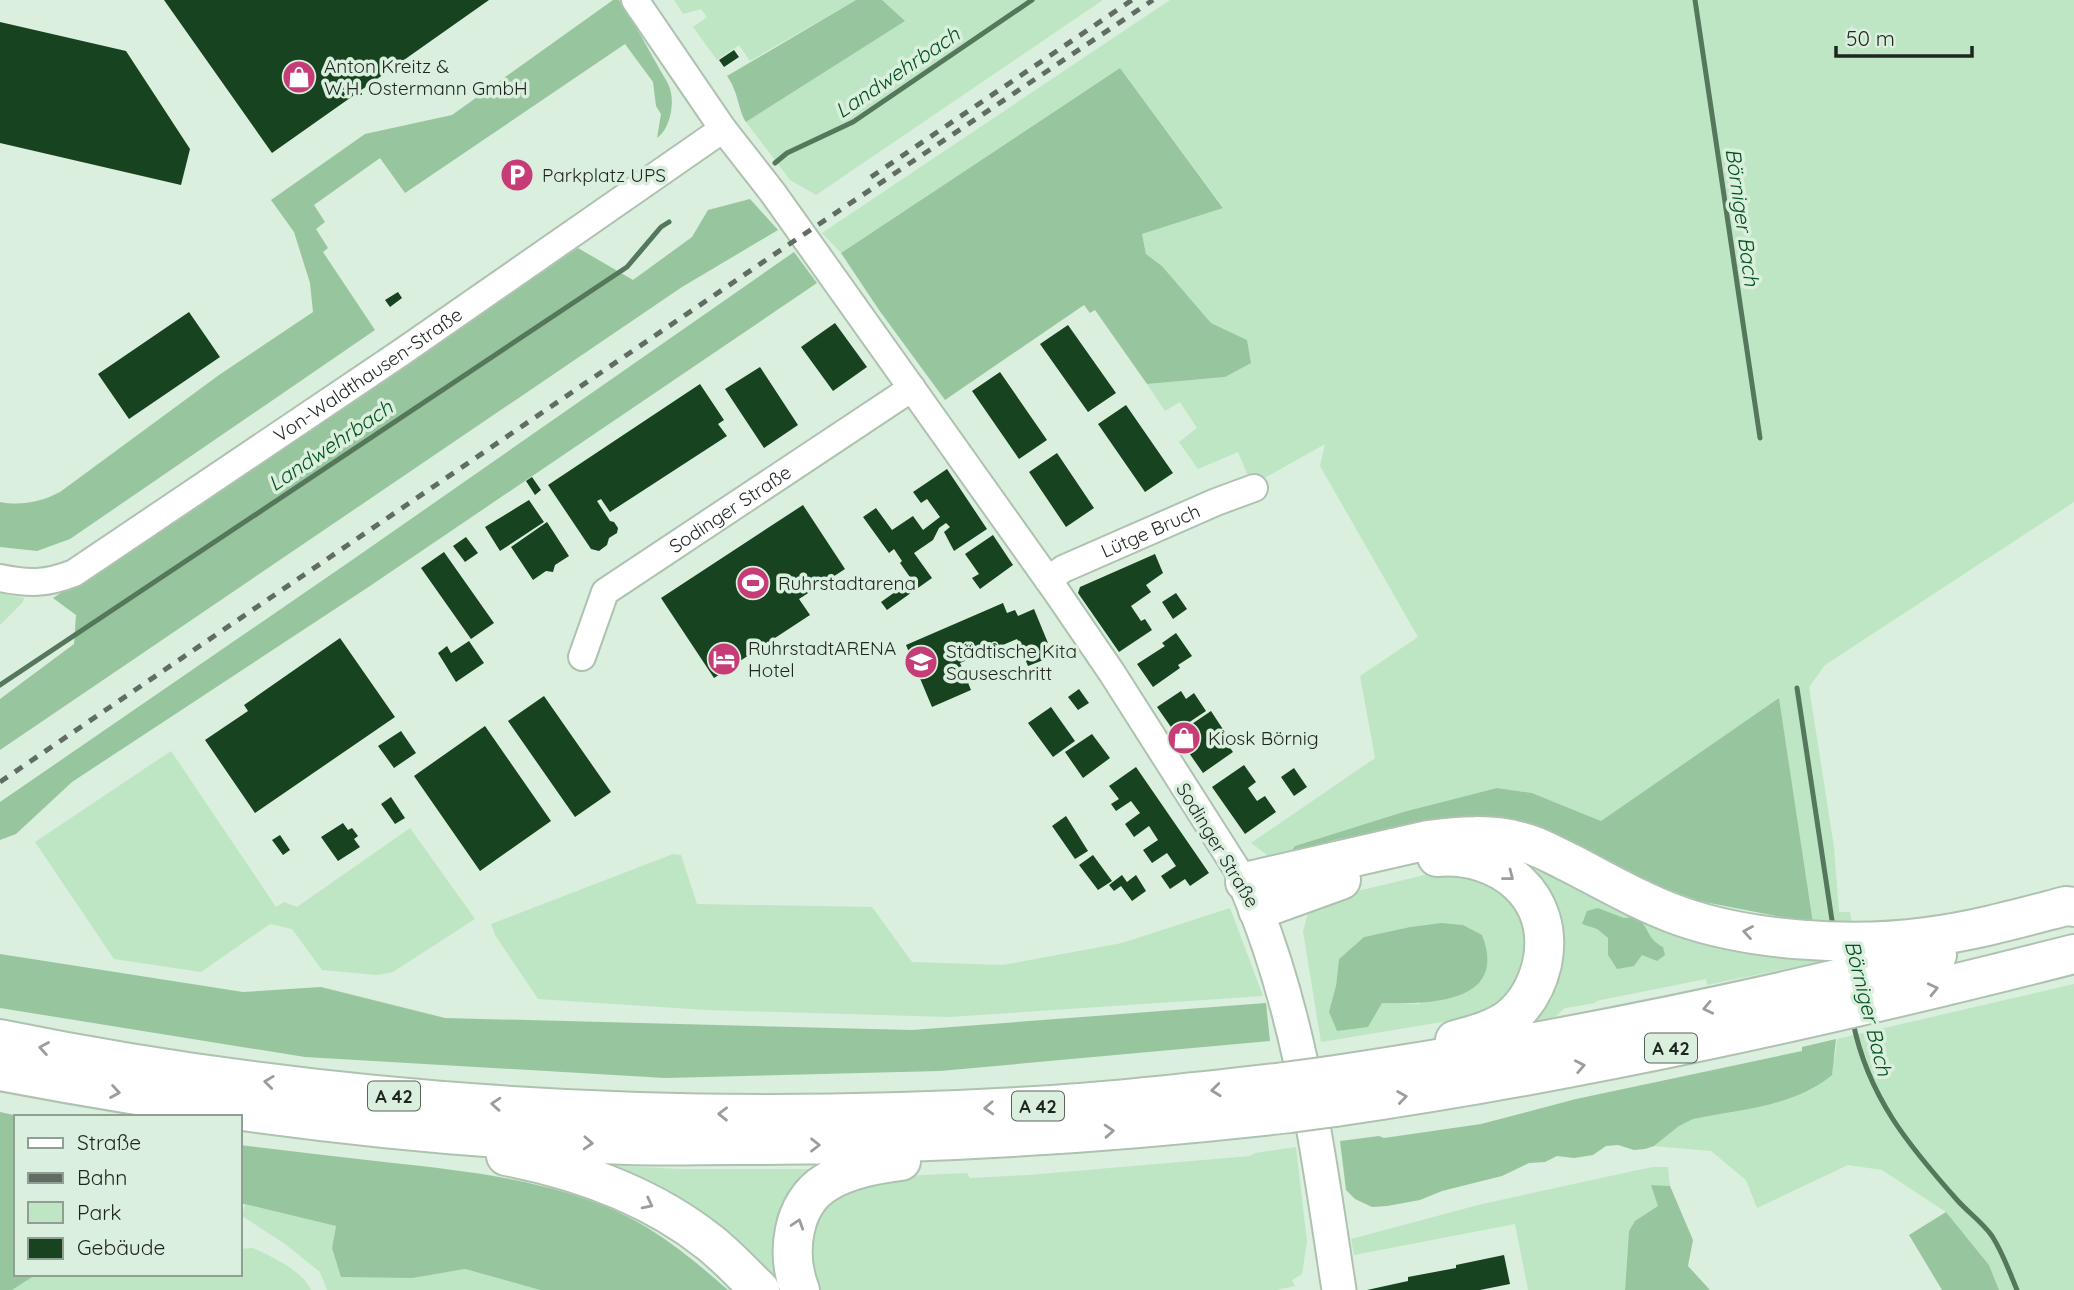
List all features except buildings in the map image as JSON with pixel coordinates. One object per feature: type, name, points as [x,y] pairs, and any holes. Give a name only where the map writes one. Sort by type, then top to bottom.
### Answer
[{"type":"highway","points":[[1251,896],[1427,841],[1458,836],[1494,836],[1523,842],[1551,853],[1634,898],[1682,917],[1725,929],[1816,940],[1860,973],[1925,937],[1975,929],[2066,906],[2074,907]]},
{"type":"highway","points":[[1251,896],[1330,883],[1427,858],[1453,856],[1496,866],[1513,877],[1527,891],[1539,913],[1544,937],[1543,959],[1537,984],[1523,1005],[1509,1018],[1483,1032],[1385,1052],[1336,1086]]},
{"type":"highway","name":"A 42","points":[[0,1071],[170,1101],[476,1137],[630,1145],[840,1145],[1041,1137],[1170,1127],[1336,1086],[1539,1074],[1656,1052],[1826,998],[1860,973],[2074,921]]},
{"type":"highway","name":"A 42","points":[[1860,973],[2074,954]]},
{"type":"highway","name":"A 42","points":[[0,1039],[150,1066],[290,1084],[406,1097],[632,1111],[721,1114],[918,1112],[1287,1098]]},
{"type":"highway","points":[[349,1123],[388,1143],[481,1152],[526,1160],[575,1173],[621,1190],[668,1214],[709,1242],[760,1290]]},
{"type":"highway","points":[[800,1290],[793,1273],[792,1249],[797,1224],[807,1202],[825,1183],[851,1171],[885,1163],[990,1155],[1041,1137]]},
{"type":"main road","name":"Sodinger Straße","points":[[1251,896],[1284,986],[1298,1043],[1339,1290]]},
{"type":"street","name":"Sodinger Straße","points":[[635,0],[723,129],[773,193],[1112,673],[1251,896]]},
{"type":"street","name":"Von-Waldthausen-Straße","points":[[0,578],[18,582],[44,582],[74,573],[402,352],[723,129]]},
{"type":"street","name":"Sodinger Straße","points":[[582,657],[605,592],[912,388]]},
{"type":"street","name":"Lütge Bruch","points":[[1048,580],[1063,569],[1254,488]]},
{"type":"green space","points":[[613,0],[619,0],[669,86],[671,111],[667,124],[657,138],[661,114],[656,106],[653,82],[625,44],[405,193],[380,158],[314,205],[325,222],[316,229],[328,248],[323,252],[375,330],[70,539],[37,551],[0,547],[0,502],[31,502],[60,492],[219,375],[313,312],[310,283],[294,232],[271,200],[365,134],[452,115]]},
{"type":"green space","points":[[674,0],[856,0],[750,61],[739,45],[717,60],[693,27],[707,17],[701,9],[683,14]]},
{"type":"green space","points":[[856,0],[882,0],[905,21],[746,122],[727,76]]},
{"type":"green space","points":[[882,0],[1103,0],[816,195],[790,180],[746,122],[904,21]]},
{"type":"green space","points":[[1170,0],[2074,0],[2074,502],[1825,665],[1809,687],[1834,847],[1839,912],[1850,912],[1852,923],[1813,923],[1779,699],[1601,821],[1532,793],[1497,788],[1403,812],[1295,846],[1289,855],[1267,855],[1251,843],[1375,758],[1360,676],[1418,637],[1320,466],[1325,444],[1252,485],[1238,452],[1198,469],[1179,442],[1197,428],[1180,402],[1165,411],[1147,384],[1225,377],[1247,340],[1211,323],[1162,266],[1146,254],[1142,234],[1223,207],[1120,68],[841,253],[822,233]]},
{"type":"green space","points":[[1120,68],[1223,208],[1142,234],[1146,254],[1162,266],[1211,323],[1247,340],[1251,363],[1225,377],[1147,384],[1095,310],[1090,313],[1084,305],[945,400],[841,253]]},
{"type":"green space","points":[[750,199],[778,230],[682,287],[0,750],[0,699],[74,644],[76,615],[53,598],[304,435],[578,248],[633,280],[692,237],[708,210]]},
{"type":"green space","points":[[794,252],[817,283],[367,588],[72,782],[16,834],[0,840],[0,802]]},
{"type":"green space","points":[[0,593],[24,598],[0,625]]},
{"type":"green space","points":[[1779,698],[1813,923],[1699,901],[1656,885],[1565,843],[1536,826],[1499,818],[1477,816],[1435,820],[1334,840],[1289,855],[1295,846],[1403,812],[1497,788],[1532,793],[1601,821]]},
{"type":"green space","points":[[171,751],[276,907],[284,902],[297,907],[410,828],[475,919],[393,972],[377,975],[322,970],[292,929],[270,924],[201,972],[114,959],[35,842]]},
{"type":"green space","points":[[1470,842],[1817,948],[1819,962],[1707,985],[1706,979],[1596,1001],[1565,1008],[1555,1017],[1524,1022],[1546,914]],"holes":[[[1598,908],[1624,918],[1636,917],[1653,940],[1663,947],[1642,955],[1608,955],[1608,938],[1597,929]]]},
{"type":"green space","points":[[673,854],[681,855],[697,904],[872,907],[912,962],[1003,965],[1122,943],[1230,908],[1263,996],[949,1017],[706,1010],[538,999],[495,935],[491,924]]},
{"type":"green space","points":[[1437,872],[1467,873],[1508,894],[1528,930],[1521,984],[1484,1017],[1481,1011],[1448,1021],[1321,1042],[1303,931],[1308,913],[1314,906],[1337,896]],"holes":[[[1441,923],[1420,1004],[1382,1003],[1336,986],[1339,959],[1364,937]]]},
{"type":"green space","points":[[1598,908],[1624,918],[1636,917],[1653,940],[1663,947],[1665,955],[1657,961],[1642,955],[1634,966],[1617,969],[1608,955],[1608,938],[1597,929],[1582,924],[1587,911]]},
{"type":"green space","points":[[1441,923],[1463,925],[1482,935],[1487,958],[1484,975],[1474,987],[1441,1000],[1382,1003],[1368,1027],[1337,1031],[1329,1012],[1339,959],[1364,937]]},
{"type":"green space","points":[[0,954],[243,992],[321,987],[445,1018],[912,1030],[1266,1003],[1270,1041],[940,1071],[665,1078],[305,1057],[0,1008]]},
{"type":"green space","points":[[2074,984],[2074,1290],[1999,1290],[1989,1265],[1946,1212],[1882,1170],[1848,1165],[1757,1208],[1746,1180],[1711,1151],[1654,1146],[1692,1119],[1760,1105],[1835,1057],[1837,1039]]},
{"type":"green space","points":[[1836,1039],[1832,1075],[1817,1086],[1766,1105],[1693,1119],[1679,1126],[1654,1146],[1645,1149],[1634,1150],[1618,1145],[1606,1146],[1593,1155],[1574,1158],[1557,1156],[1545,1162],[1529,1163],[1502,1176],[1442,1191],[1420,1200],[1387,1206],[1372,1207],[1355,1199],[1346,1190],[1340,1141],[1379,1136],[1384,1138],[1481,1124],[1576,1099],[1802,1051],[1802,1047]]},
{"type":"green space","points":[[0,1112],[14,1115],[14,1276],[34,1276],[12,1290],[0,1290]]},
{"type":"green space","points":[[242,1145],[458,1171],[557,1190],[589,1200],[648,1228],[728,1290],[540,1290],[465,1269],[413,1278],[341,1277],[332,1248],[336,1226],[242,1203]]},
{"type":"green space","points":[[1296,1147],[1307,1241],[1302,1274],[1292,1280],[1295,1286],[1276,1290],[818,1290],[808,1255],[818,1214],[842,1191],[901,1176],[967,1173],[970,1178],[1028,1175],[1250,1156]]},
{"type":"green space","points":[[575,1164],[680,1169],[835,1169],[792,1290],[771,1290]]},
{"type":"green space","points":[[1652,1167],[1668,1167],[1670,1186],[1652,1185],[1659,1206],[1629,1230],[1625,1290],[1528,1290],[1515,1224],[1354,1255],[1351,1239],[1482,1204]]},
{"type":"green space","points":[[1651,1185],[1670,1186],[1693,1240],[1688,1266],[1710,1290],[1625,1290],[1629,1231],[1635,1221],[1658,1206]]},
{"type":"green space","points":[[245,1204],[336,1226],[332,1248],[413,1278],[465,1269],[540,1290],[327,1290],[320,1272],[285,1244],[242,1216]]},
{"type":"green space","points":[[1946,1212],[1989,1265],[1999,1290],[1942,1290],[1909,1235]]},
{"type":"green space","points":[[253,1248],[294,1270],[311,1290],[12,1290],[34,1276],[242,1276],[242,1249]]},
{"type":"waterway","name":"Landwehrbach","points":[[775,163],[787,153],[853,122],[1032,0]]},
{"type":"waterway","name":"Börniger Bach","points":[[1695,0],[1760,438]]},
{"type":"waterway","name":"Landwehrbach","points":[[0,685],[627,267],[661,227],[669,222]]},
{"type":"waterway","name":"Börniger Bach","points":[[1797,688],[1833,927]]},
{"type":"waterway","name":"Börniger Bach","points":[[1853,1022],[1869,1074],[1893,1119],[1940,1181],[1992,1236],[2017,1290]]},
{"type":"railway","points":[[871,177],[1132,0]]},
{"type":"railway","points":[[0,782],[788,245],[1153,0]]},
{"type":"place","name":"Anton Kreitz & W.H. Ostermann GmbH","points":[[299,77]]},
{"type":"place","name":"Parkplatz UPS","points":[[517,175]]},
{"type":"place","name":"Ruhrstadtarena","points":[[753,583]]},
{"type":"place","name":"RuhrstadtARENA Hotel","points":[[724,659]]},
{"type":"place","name":"Städtische Kita Sauseschritt","points":[[921,662]]},
{"type":"place","name":"Kiosk Börnig","points":[[1184,738]]}]
